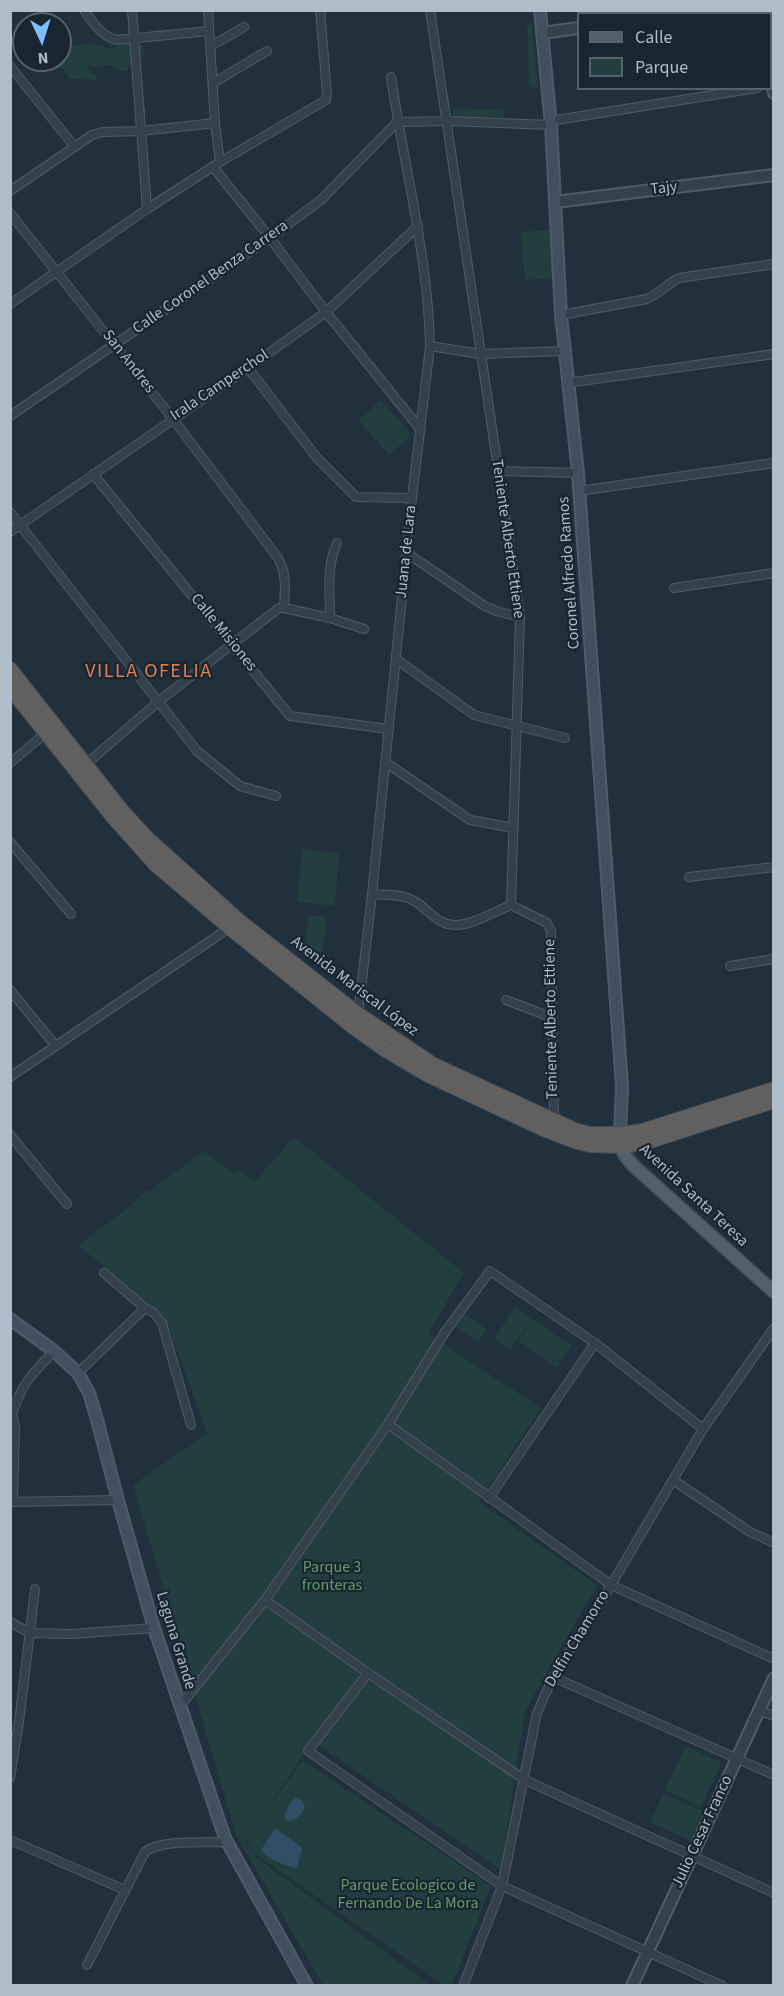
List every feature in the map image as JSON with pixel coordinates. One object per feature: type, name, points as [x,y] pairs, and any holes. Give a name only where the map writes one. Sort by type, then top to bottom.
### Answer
[{"type":"highway","name":"Avenida Mariscal López","points":[[10,669],[135,843],[156,865],[194,890],[356,1021],[384,1048],[428,1075],[543,1129],[577,1143],[590,1145],[620,1140],[655,1140],[774,1101]]},
{"type":"highway","name":"Avenida Mariscal López","points":[[10,688],[51,729]]},
{"type":"highway","name":"Avenida Mariscal López","points":[[356,1021],[432,1065],[554,1120],[590,1134],[620,1140],[774,1089]]},
{"type":"main road","name":"Coronel Alfredo Ramos","points":[[540,10],[550,123],[561,315],[578,473],[622,1086],[620,1140]]},
{"type":"main road","name":"Avenida Santa Teresa","points":[[620,1140],[624,1154],[636,1168],[774,1292]]},
{"type":"main road","name":"Laguna Grande","points":[[10,1319],[54,1351],[78,1373],[89,1393],[154,1628],[226,1842],[307,1986]]},
{"type":"street","points":[[84,10],[99,29],[108,37],[116,40],[209,31]]},
{"type":"street","points":[[132,10],[147,209]]},
{"type":"street","points":[[208,10],[216,165],[326,312],[421,430]]},
{"type":"street","points":[[10,304],[147,209],[326,100],[320,10]]},
{"type":"street","name":"Teniente Alberto Ettiene","points":[[430,10],[520,616],[511,904],[547,922],[550,926],[554,1120]]},
{"type":"street","points":[[211,46],[244,27]]},
{"type":"street","points":[[542,33],[577,28]]},
{"type":"street","points":[[213,83],[267,51]]},
{"type":"street","points":[[10,66],[74,146]]},
{"type":"street","name":"Juana de Lara","points":[[356,1021],[372,894],[412,498],[430,346],[430,322],[418,226],[397,122],[391,77]]},
{"type":"street","points":[[397,122],[550,123],[745,90]]},
{"type":"street","name":"Calle Coronel Benza Carrera","points":[[10,416],[270,238],[321,200],[397,122]]},
{"type":"street","points":[[10,191],[92,135],[103,132],[141,131],[215,123]]},
{"type":"street","name":"Tajy","points":[[555,202],[774,175]]},
{"type":"street","name":"San Andres","points":[[10,213],[173,419],[278,558],[283,566],[285,577],[284,608]]},
{"type":"street","name":"Irala Camperchol","points":[[10,532],[326,312],[418,226]]},
{"type":"street","points":[[561,315],[647,299],[658,294],[668,283],[679,278],[774,264]]},
{"type":"street","points":[[430,346],[480,354],[564,351]]},
{"type":"street","points":[[567,383],[774,354]]},
{"type":"street","points":[[248,368],[317,458],[356,497],[412,498]]},
{"type":"street","points":[[579,491],[774,464]]},
{"type":"street","points":[[497,471],[578,473]]},
{"type":"street","name":"Calle Misiones","points":[[93,474],[290,716],[388,729]]},
{"type":"street","points":[[10,512],[197,751],[240,786],[276,796]]},
{"type":"street","points":[[330,618],[329,567],[337,543]]},
{"type":"street","points":[[407,553],[483,605],[496,611],[520,616]]},
{"type":"street","points":[[674,588],[774,573]]},
{"type":"street","points":[[82,768],[159,701],[279,608],[330,618],[364,629]]},
{"type":"street","points":[[396,659],[474,715],[565,738]]},
{"type":"street","points":[[10,763],[51,729]]},
{"type":"street","points":[[385,762],[470,820],[513,828]]},
{"type":"street","points":[[10,842],[71,914]]},
{"type":"street","points":[[689,877],[774,867]]},
{"type":"street","points":[[372,894],[409,899],[442,923],[452,926],[463,924],[511,904]]},
{"type":"street","points":[[10,1077],[234,924]]},
{"type":"street","points":[[730,966],[774,959]]},
{"type":"street","points":[[10,990],[55,1045]]},
{"type":"street","points":[[506,1000],[553,1018]]},
{"type":"street","points":[[10,1135],[67,1204]]},
{"type":"street","points":[[180,1706],[264,1600],[387,1424],[445,1332],[490,1271],[595,1343],[703,1429]]},
{"type":"street","points":[[104,1274],[154,1313],[162,1323],[191,1425]]},
{"type":"street","points":[[78,1373],[145,1308]]},
{"type":"street","name":"Delfin Chamorro","points":[[463,1986],[502,1886],[537,1713],[553,1677],[611,1585],[703,1429],[774,1328]]},
{"type":"street","points":[[489,1498],[595,1343]]},
{"type":"street","points":[[54,1351],[25,1382],[11,1415],[15,1427],[12,1502],[118,1500]]},
{"type":"street","points":[[387,1424],[611,1585],[774,1659]]},
{"type":"street","points":[[673,1480],[750,1532],[774,1543]]},
{"type":"street","points":[[11,1772],[35,1589]]},
{"type":"street","points":[[264,1600],[525,1780],[774,1893]]},
{"type":"street","points":[[10,1622],[30,1633],[71,1634],[154,1628]]},
{"type":"street","points":[[368,1673],[308,1750],[502,1886],[723,1986]]},
{"type":"street","points":[[553,1677],[774,1775]]},
{"type":"street","name":"Julio Cesar Franco","points":[[632,1986],[774,1678]]},
{"type":"street","points":[[759,1710],[774,1716]]},
{"type":"street","points":[[10,1840],[124,1890]]},
{"type":"street","points":[[87,1965],[141,1857],[151,1848],[162,1845],[226,1842]]},
{"type":"green space","points":[[532,23],[538,88],[529,87],[527,24]]},
{"type":"green space","points":[[130,41],[142,44],[145,56],[129,66],[127,71],[104,65],[93,67],[89,64],[86,67],[90,73],[97,75],[96,80],[69,78],[65,72],[72,72],[72,46],[93,43],[111,49]]},
{"type":"green space","points":[[453,108],[503,110],[504,118],[453,116]]},
{"type":"green space","points":[[551,230],[555,278],[525,280],[521,232]]},
{"type":"green space","points":[[381,400],[412,435],[389,455],[358,420]]},
{"type":"green space","points":[[302,849],[339,853],[335,906],[297,902]]},
{"type":"green space","points":[[309,915],[327,917],[322,952],[304,950]]},
{"type":"green space","name":"Parque 3 fronteras","points":[[294,1137],[464,1273],[428,1334],[541,1408],[479,1502],[597,1585],[525,1711],[501,1870],[312,1741],[266,1810],[303,1761],[491,1886],[452,1985],[444,1985],[255,1854],[246,1839],[245,1841],[257,1858],[430,1985],[323,1985],[236,1835],[133,1485],[207,1433],[165,1318],[78,1245],[129,1207],[147,1190],[149,1191],[204,1151],[235,1174],[239,1170],[254,1182]]},
{"type":"green space","points":[[515,1307],[532,1319],[510,1350],[494,1339]]},
{"type":"green space","points":[[465,1314],[487,1329],[478,1343],[456,1327]]},
{"type":"green space","points":[[533,1319],[572,1346],[557,1368],[518,1341]]},
{"type":"green space","points":[[686,1746],[722,1763],[701,1807],[665,1790]]},
{"type":"green space","points":[[663,1793],[709,1814],[695,1843],[650,1822]]},
{"type":"water","points":[[295,1798],[301,1800],[305,1806],[299,1816],[289,1822],[284,1815]]},
{"type":"water","points":[[277,1829],[302,1848],[297,1868],[277,1862],[261,1850]]},
{"type":"district","name":"VILLA OFELIA","points":[[149,673]]},
{"type":"park label","name":"Parque Ecologico de Fernando De La Mora","points":[[408,1895]]}]
